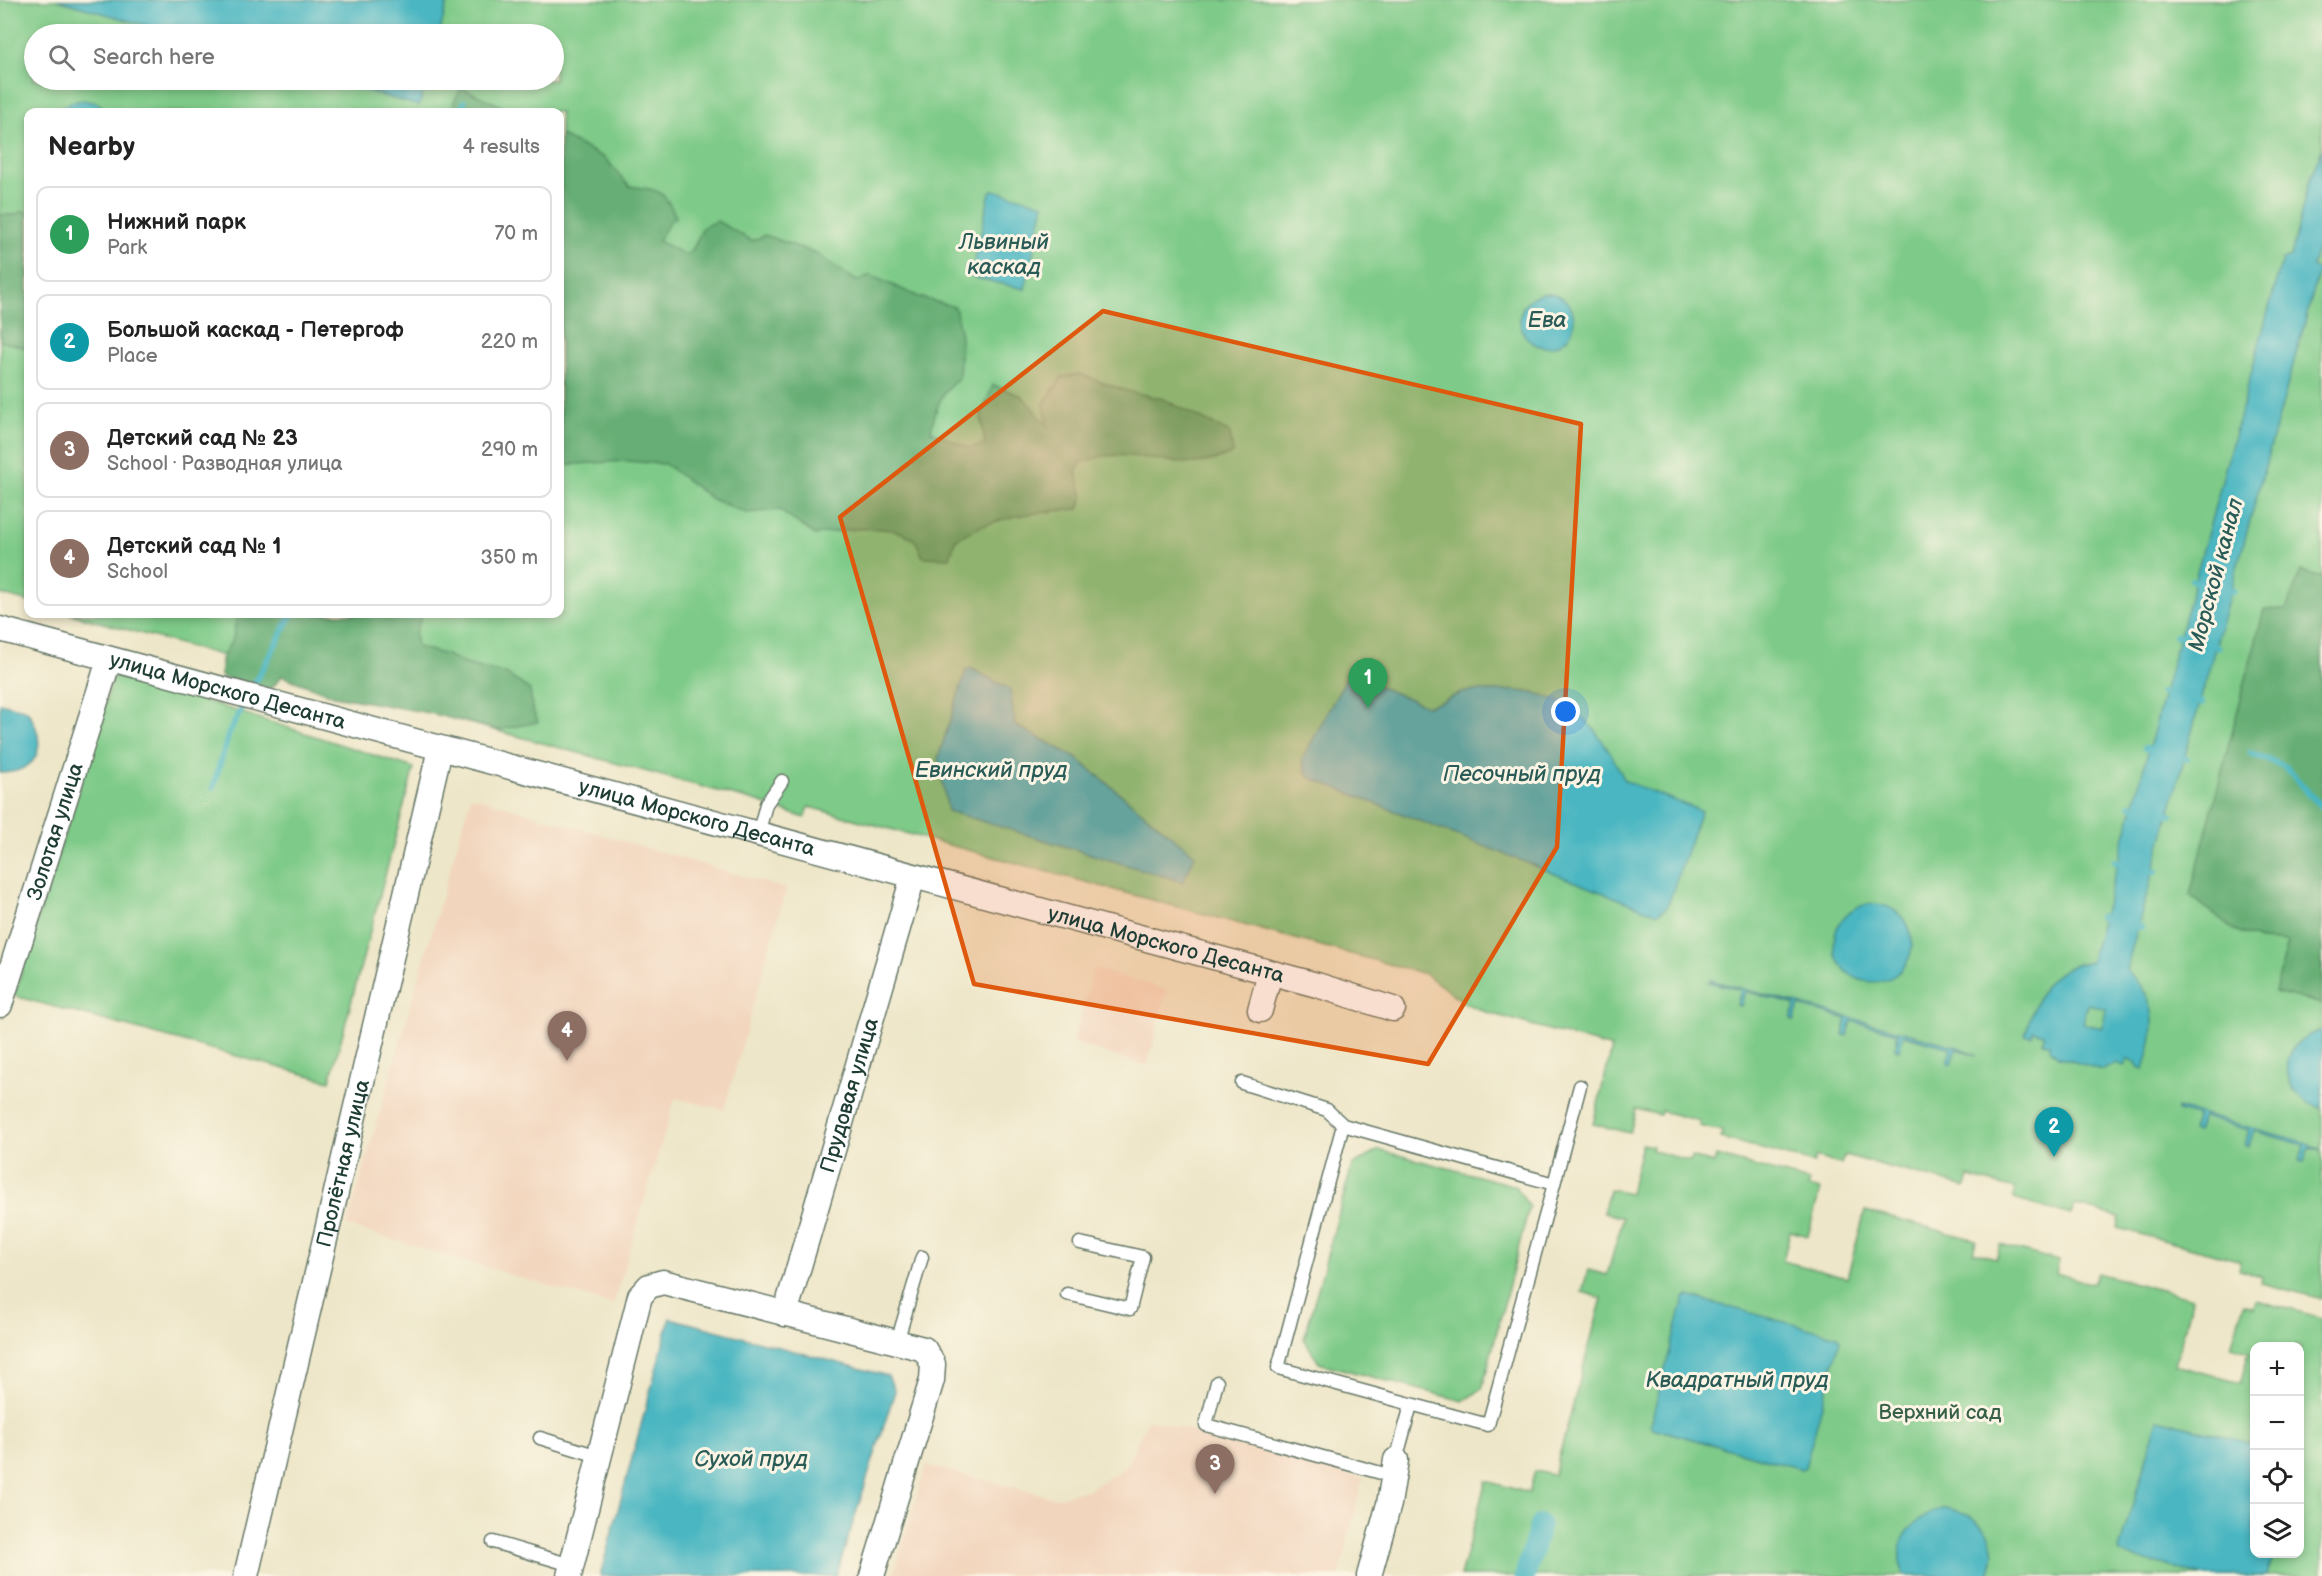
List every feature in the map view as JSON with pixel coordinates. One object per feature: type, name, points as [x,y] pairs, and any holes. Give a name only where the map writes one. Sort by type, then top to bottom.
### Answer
[{"type":"street","name":"улица Морского Десанта","points":[[0,629],[232,694],[1270,973],[1393,1009]]},
{"type":"street","name":"Золотая улица","points":[[0,1005],[109,660]]},
{"type":"street","name":"Пролётная улица","points":[[246,1576],[440,750]]},
{"type":"street","name":"Прудовая улица","points":[[785,1314],[913,877]]},
{"type":"street","points":[[1260,1010],[1270,973]]},
{"type":"street","points":[[570,1570],[640,1296],[649,1286],[663,1282],[924,1349],[933,1364],[932,1380],[872,1576]]},
{"type":"street","points":[[1369,1576],[1389,1504],[1394,1468]]},
{"type":"lane","points":[[758,835],[766,804],[782,781]]},
{"type":"lane","points":[[1242,1083],[1328,1110],[1343,1125],[1554,1184]]},
{"type":"lane","points":[[1343,1125],[1278,1368],[1488,1425],[1580,1086]]},
{"type":"lane","points":[[1067,1294],[1130,1309],[1143,1257],[1080,1244]]},
{"type":"lane","points":[[897,1342],[922,1257]]},
{"type":"lane","points":[[1217,1382],[1206,1425],[1394,1468],[1411,1405]]},
{"type":"lane","points":[[540,1438],[598,1456]]},
{"type":"lane","points":[[493,1542],[570,1570]]},
{"type":"highlighted area","points":[[1103,311],[1581,424],[1557,847],[1428,1064],[974,984],[840,517]]},
{"type":"shaded area","points":[[471,796],[786,889],[724,1110],[675,1098],[613,1305],[347,1226]]},
{"type":"shaded area","points":[[1094,968],[1167,990],[1147,1066],[1073,1043]]},
{"type":"shaded area","points":[[1148,1419],[1363,1478],[1339,1576],[893,1576],[926,1465],[1055,1498],[1087,1490],[1125,1468]]},
{"type":"green space","points":[[0,0],[2322,0],[2322,1299],[2261,1283],[2262,1276],[2239,1270],[2241,1261],[2117,1228],[2119,1217],[2074,1205],[2071,1215],[2013,1199],[2015,1189],[1969,1177],[1966,1187],[1844,1155],[1841,1164],[1815,1157],[1814,1163],[1721,1138],[1722,1131],[1699,1126],[1700,1121],[1661,1111],[1660,1115],[1636,1109],[1630,1133],[1593,1124],[1612,1048],[1486,1012],[1465,1003],[1425,974],[809,807],[805,818],[758,802],[85,618],[564,618],[564,108],[24,108],[24,601],[0,594]]},
{"type":"green space","points":[[461,90],[466,90],[505,108],[453,108]]},
{"type":"green space","points":[[564,137],[605,158],[629,186],[659,192],[667,200],[676,217],[670,221],[658,241],[686,255],[693,249],[703,227],[717,221],[752,241],[765,235],[815,253],[857,281],[870,275],[919,297],[955,307],[961,336],[959,379],[943,395],[931,431],[969,448],[985,444],[981,416],[993,385],[1022,396],[1048,426],[1044,403],[1062,377],[1079,374],[1127,391],[1163,399],[1230,433],[1233,453],[1216,460],[1185,463],[1121,455],[1101,457],[1081,463],[1076,472],[1083,496],[1079,509],[1031,514],[984,525],[955,540],[950,558],[923,557],[914,540],[893,530],[866,528],[815,535],[779,510],[746,513],[712,499],[665,464],[626,461],[564,465]]},
{"type":"green space","points":[[24,211],[24,347],[0,341],[0,215],[14,215]]},
{"type":"green space","points":[[2301,571],[2322,577],[2322,1004],[2275,992],[2288,942],[2260,940],[2232,929],[2190,895],[2264,609],[2286,610]]},
{"type":"green space","points":[[236,618],[421,618],[415,635],[417,647],[447,655],[465,664],[506,674],[530,690],[532,708],[538,722],[498,730],[429,713],[334,696],[282,676],[271,689],[242,687],[221,676],[221,659],[233,639]]},
{"type":"green space","points":[[115,672],[414,768],[330,1081],[14,996]]},
{"type":"green space","name":"Верхний сад","points":[[1642,1144],[1652,1146],[1651,1150],[1690,1161],[1691,1157],[1714,1163],[1716,1156],[1809,1181],[1808,1187],[1820,1190],[1808,1236],[1790,1231],[1783,1261],[1847,1278],[1865,1211],[1976,1240],[1973,1252],[1996,1258],[2000,1245],[2059,1261],[2056,1273],[2093,1284],[2097,1273],[2193,1298],[2175,1365],[2240,1383],[2249,1352],[2231,1347],[2243,1304],[2254,1307],[2256,1300],[2322,1318],[2322,1576],[1460,1576],[1486,1481],[1529,1493],[1535,1471],[1554,1475],[1602,1298],[1582,1292],[1588,1270],[1607,1275],[1623,1218],[1603,1212],[1610,1189],[1630,1193]]},
{"type":"green space","points":[[1379,1150],[1516,1186],[1529,1207],[1482,1389],[1463,1401],[1319,1363],[1304,1339],[1352,1165]]},
{"type":"water","points":[[57,0],[448,0],[442,24],[140,24]]},
{"type":"water","points":[[364,90],[424,90],[419,106]]},
{"type":"water","points":[[84,100],[97,103],[104,108],[61,108],[71,102]]},
{"type":"water","name":"Морской канал","points":[[2322,148],[2322,233],[2312,267],[2319,271],[2126,970],[2145,992],[2150,1004],[2153,1028],[2148,1054],[2144,1069],[2138,1067],[2137,1063],[2127,1060],[2124,1066],[2117,1063],[2103,1070],[2058,1057],[2050,1049],[2050,1044],[2043,1042],[2044,1034],[2033,1031],[2032,1036],[2025,1035],[2039,996],[2054,977],[2063,970],[2091,961],[2282,260],[2291,257],[2307,188]],"holes":[[[2088,1004],[2106,1009],[2102,1028],[2083,1023]]]},
{"type":"water","name":"Львиный каскад","points":[[993,190],[1044,204],[1025,289],[971,277],[990,192]]},
{"type":"water","name":"Ева","points":[[1542,293],[1552,293],[1562,297],[1570,305],[1574,320],[1570,335],[1562,343],[1552,347],[1542,347],[1532,343],[1524,335],[1520,325],[1520,315],[1524,305],[1532,297]]},
{"type":"water","name":"Евинский пруд","points":[[970,668],[1010,689],[1015,725],[1075,757],[1195,855],[1183,882],[948,811],[938,758],[966,670]]},
{"type":"water","name":"Песочный пруд","points":[[1348,674],[1427,706],[1468,691],[1518,691],[1540,694],[1575,711],[1602,740],[1625,781],[1701,811],[1667,907],[1657,914],[1308,777],[1302,760]]},
{"type":"water","points":[[0,703],[27,710],[39,743],[33,761],[14,771],[0,773]]},
{"type":"water","points":[[1873,904],[1888,907],[1901,915],[1909,928],[1912,943],[1909,958],[1901,971],[1888,979],[1873,982],[1858,979],[1845,971],[1837,958],[1834,943],[1837,928],[1845,915],[1858,907]]},
{"type":"water","points":[[1710,980],[1955,1046],[1977,1055],[1956,1049],[1952,1064],[1948,1063],[1951,1048],[1903,1035],[1899,1050],[1895,1049],[1898,1033],[1852,1021],[1847,1036],[1843,1035],[1847,1019],[1799,1006],[1794,1021],[1791,1019],[1795,1005],[1745,991],[1741,1006],[1737,1005],[1741,990],[1709,982]]},
{"type":"water","points":[[2322,1031],[2322,1108],[2307,1102],[2296,1093],[2290,1081],[2288,1069],[2289,1056],[2296,1045],[2307,1036]]},
{"type":"water","points":[[2177,1108],[2308,1143],[2322,1150],[2309,1147],[2304,1162],[2300,1161],[2304,1145],[2254,1131],[2249,1146],[2245,1145],[2249,1130],[2202,1117],[2197,1132],[2192,1131],[2197,1116],[2177,1111]]},
{"type":"water","name":"Квадратный пруд","points":[[1688,1296],[1837,1336],[1840,1340],[1805,1467],[1802,1469],[1652,1428],[1650,1425],[1684,1298]]},
{"type":"water","name":"Сухой пруд","points":[[670,1318],[888,1376],[895,1391],[836,1576],[600,1576]]},
{"type":"water","points":[[2158,1419],[2250,1443],[2250,1558],[2273,1558],[2267,1576],[2204,1576],[2120,1554],[2119,1550]]},
{"type":"water","points":[[1946,1508],[1969,1516],[1986,1531],[1993,1551],[1988,1576],[1905,1576],[1900,1552],[1902,1542],[1908,1532],[1924,1517]]},
{"type":"waterway","points":[[463,108],[464,102]]},
{"type":"waterway","points":[[251,690],[290,618]]},
{"type":"waterway","name":"Морской канал","points":[[2176,636],[2180,637]]},
{"type":"waterway","points":[[213,788],[229,733],[245,702]]},
{"type":"waterway","points":[[2145,748],[2149,749]]},
{"type":"waterway","points":[[2250,753],[2286,767],[2322,808]]},
{"type":"waterway","points":[[2130,805],[2134,806]]},
{"type":"waterway","points":[[1525,1576],[1540,1525]]},
{"type":"place","name":"Нижний парк","points":[[1368,708]]},
{"type":"place","name":"Детский сад № 1","points":[[567,1061]]},
{"type":"place","name":"Большой каскад - Петергоф","points":[[2054,1157]]},
{"type":"place","name":"Детский сад № 23","points":[[1215,1494]]}]
